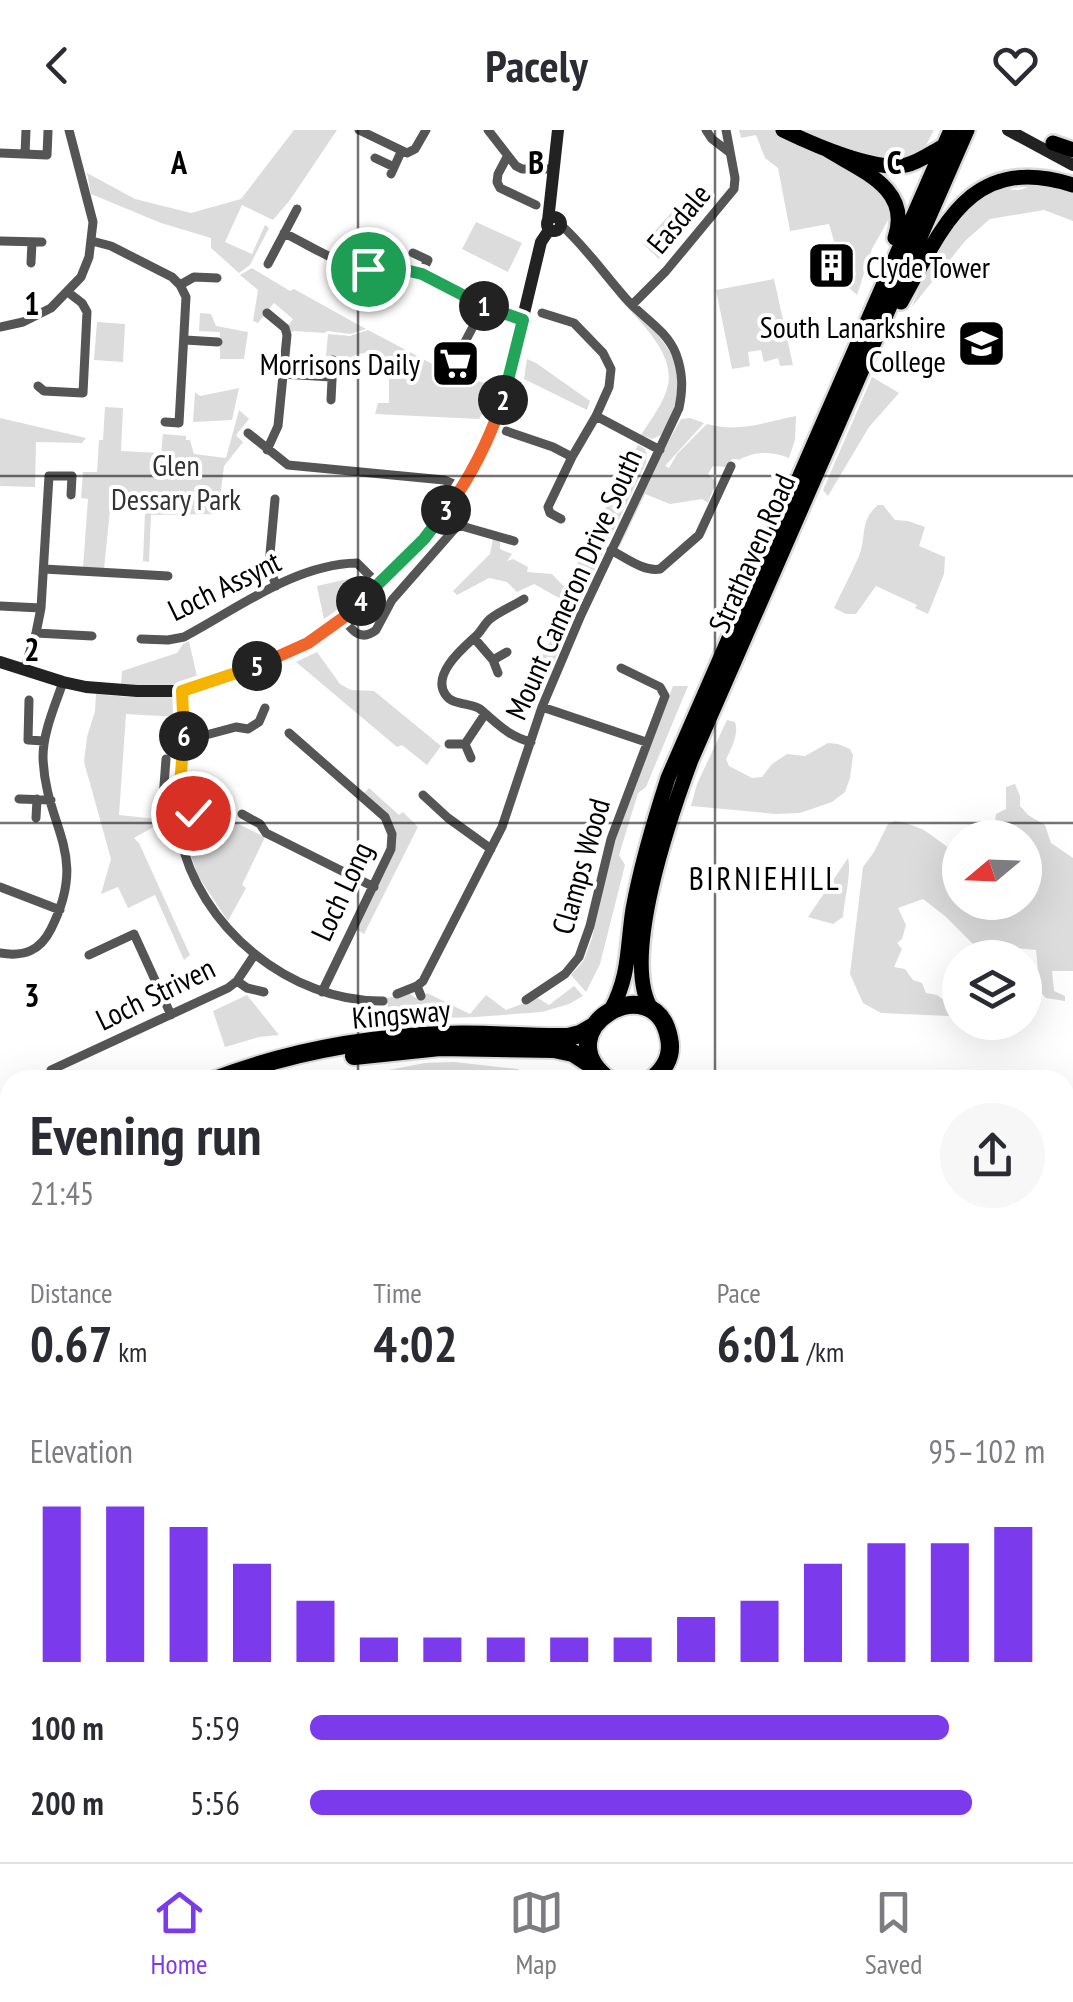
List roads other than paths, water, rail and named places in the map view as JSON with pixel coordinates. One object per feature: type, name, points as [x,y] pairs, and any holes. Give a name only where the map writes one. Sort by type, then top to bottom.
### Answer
[{"type":"highway","points":[[601,1070],[589,1047],[594,1026],[611,1010],[628,1005],[652,1012],[666,1028],[670,1046],[658,1070]]},
{"type":"highway","name":"Kingsway","points":[[246,1070],[293,1055],[387,1038],[446,1034],[568,1037],[594,1026]]},
{"type":"highway","name":"Kingsway","points":[[292,1070],[393,1050],[440,1048],[554,1049],[572,1053],[596,1070]]},
{"type":"main road","points":[[782,130],[826,149],[882,184],[899,211],[896,235],[858,340]]},
{"type":"main road","name":"Strathaven Road","points":[[611,1010],[624,980],[647,845],[668,778],[858,340],[950,140],[967,130]]},
{"type":"main road","points":[[826,149],[894,166],[913,164],[950,140]]},
{"type":"main road","name":"Strathaven Road","points":[[652,1012],[642,982],[644,937],[657,865],[672,812],[849,398],[950,140]]},
{"type":"main road","points":[[1053,143],[1073,152]]},
{"type":"main road","points":[[849,398],[872,364],[920,268],[961,204],[982,188],[1014,178],[1036,176],[1073,185]]},
{"type":"street","points":[[25,154],[26,130]]},
{"type":"street","points":[[0,328],[51,308],[81,277],[92,241],[93,222],[69,130]]},
{"type":"street","points":[[359,130],[407,153],[415,150],[426,130]]},
{"type":"street","points":[[488,130],[516,166],[554,169]]},
{"type":"street","points":[[0,662],[103,690],[182,691],[252,668],[308,643],[379,585],[424,539],[463,488],[486,446],[503,401],[541,242],[554,224],[552,188],[558,130]]},
{"type":"street","name":"Easdale","points":[[706,130],[729,152]]},
{"type":"street","name":"Easdale","points":[[632,305],[666,272],[734,189],[736,178],[726,130]]},
{"type":"street","points":[[1010,130],[1053,143]]},
{"type":"street","points":[[1010,130],[1073,166]]},
{"type":"street","points":[[0,153],[47,155],[48,131]]},
{"type":"street","points":[[375,158],[392,171],[401,152]]},
{"type":"street","points":[[508,158],[496,182],[500,188],[536,205]]},
{"type":"street","points":[[268,264],[297,208]]},
{"type":"street","name":"Mount Cameron Drive South","points":[[397,994],[419,991],[502,827],[542,707],[679,408],[682,374],[663,332],[632,305],[579,242],[554,224]]},
{"type":"street","points":[[284,233],[352,266],[422,274],[484,306],[523,320]]},
{"type":"street","points":[[0,240],[37,242],[31,263]]},
{"type":"street","points":[[92,241],[111,246],[172,277],[186,297],[179,423],[165,422]]},
{"type":"street","points":[[412,253],[428,260],[422,274]]},
{"type":"street","points":[[180,285],[194,277],[218,278]]},
{"type":"street","points":[[38,386],[44,390],[83,393],[87,312],[68,293]]},
{"type":"street","points":[[458,356],[484,306]]},
{"type":"street","points":[[267,313],[285,328],[278,426],[268,450]]},
{"type":"street","points":[[542,313],[574,323],[609,360],[611,378],[596,416],[548,508],[561,519]]},
{"type":"street","points":[[185,340],[218,342]]},
{"type":"street","points":[[331,400],[333,360]]},
{"type":"street","points":[[283,374],[332,377]]},
{"type":"street","points":[[596,416],[660,450]]},
{"type":"street","points":[[506,430],[572,458]]},
{"type":"street","points":[[248,434],[288,465],[444,480],[463,488]]},
{"type":"street","points":[[611,550],[646,568],[660,569],[699,535],[732,466]]},
{"type":"street","points":[[712,473],[725,478]]},
{"type":"street","points":[[24,670],[41,608],[49,476],[72,476],[71,495]]},
{"type":"street","points":[[275,499],[270,565],[276,586]]},
{"type":"street","points":[[343,618],[354,633],[371,634],[392,600],[458,526],[514,541]]},
{"type":"street","name":"Loch Assynt","points":[[141,639],[184,637],[291,577],[347,564],[357,564],[379,585]]},
{"type":"street","points":[[44,569],[168,576]]},
{"type":"street","points":[[524,599],[493,616],[458,651],[444,674],[443,689],[453,701],[476,706],[512,737],[531,742]]},
{"type":"street","points":[[0,606],[41,608]]},
{"type":"street","points":[[510,608],[518,620]]},
{"type":"street","points":[[36,633],[92,636]]},
{"type":"street","points":[[474,638],[493,660],[498,673]]},
{"type":"street","points":[[493,660],[508,652]]},
{"type":"street","name":"Clamps Wood","points":[[526,1000],[566,974],[579,957],[610,838],[665,696],[660,687],[620,668]]},
{"type":"street","points":[[0,953],[23,954],[39,946],[60,910],[68,872],[65,842],[46,788],[44,741],[63,682]]},
{"type":"street","points":[[182,691],[184,735],[178,815],[180,834],[198,885],[234,936],[302,984],[356,1001],[383,1001]]},
{"type":"street","points":[[29,700],[28,740],[44,741]]},
{"type":"street","points":[[542,707],[646,742]]},
{"type":"street","points":[[184,735],[248,728],[259,722],[266,708]]},
{"type":"street","points":[[466,744],[485,714]]},
{"type":"street","name":"Loch Long","points":[[289,733],[385,817],[392,834],[391,849],[322,992]]},
{"type":"street","points":[[449,744],[466,744]]},
{"type":"street","points":[[466,744],[471,758]]},
{"type":"street","points":[[166,759],[162,812],[178,815]]},
{"type":"street","points":[[180,785],[189,787],[193,813]]},
{"type":"street","points":[[423,796],[491,849]]},
{"type":"street","points":[[19,799],[51,800]]},
{"type":"street","points":[[36,818],[37,799]]},
{"type":"street","points":[[242,814],[260,824],[266,833],[374,887]]},
{"type":"street","points":[[0,887],[60,910]]},
{"type":"street","points":[[89,955],[134,934],[171,1015]]},
{"type":"street","name":"Loch Striven","points":[[51,1070],[69,1067],[228,988],[255,954]]},
{"type":"street","points":[[237,981],[264,992]]},
{"type":"street","points":[[542,991],[548,1000]]},
{"type":"place","name":"Clyde Tower","points":[[831,266]]},
{"type":"place","name":"South Lanarkshire College","points":[[981,343]]},
{"type":"place","name":"Morrisons Daily","points":[[455,363]]},
{"type":"district","name":"BIRNIEHILL","points":[[765,878]]},
{"type":"park label","name":"Glen Dessary Park","points":[[176,481]]}]
